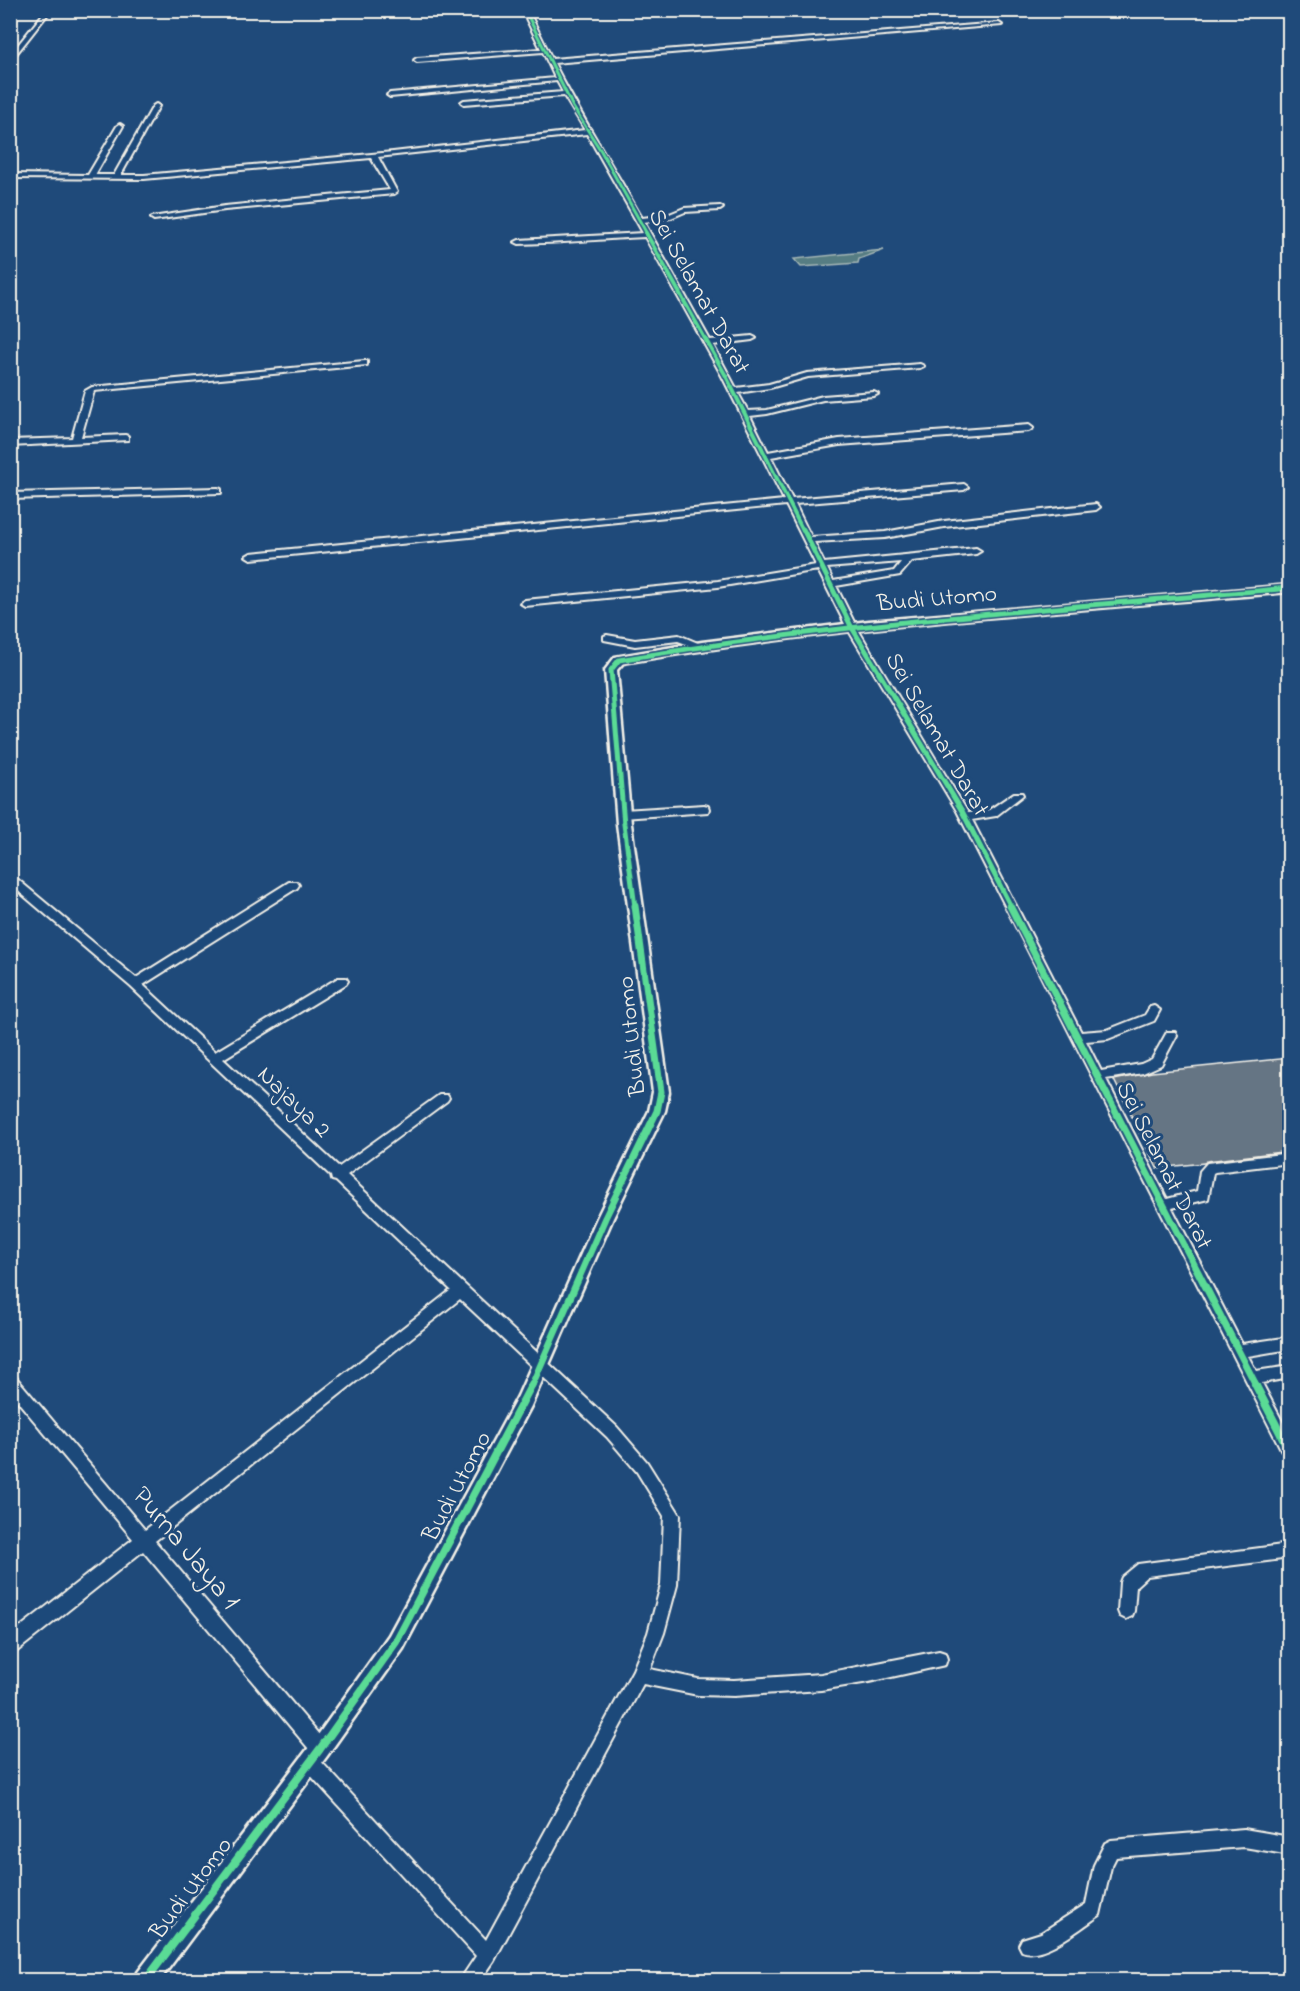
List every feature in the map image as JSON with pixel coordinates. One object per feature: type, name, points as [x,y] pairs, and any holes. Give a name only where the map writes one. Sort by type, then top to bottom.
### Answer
[{"type":"street","points":[[10,60],[49,10]]},
{"type":"street","points":[[528,12],[544,11]]},
{"type":"street","name":"Sei Selamat Darat","points":[[528,12],[546,50],[557,61],[560,79],[587,132],[601,151],[642,221],[646,235],[711,342],[737,391],[794,502],[808,540],[830,584],[858,625],[969,817],[1098,1076],[1246,1350],[1290,1452]]},
{"type":"street","points":[[557,61],[999,25]]},
{"type":"street","points":[[417,60],[546,50]]},
{"type":"street","points":[[390,95],[560,79]]},
{"type":"street","points":[[464,102],[567,94]]},
{"type":"street","points":[[116,177],[156,106]]},
{"type":"street","points":[[91,177],[120,126]]},
{"type":"street","points":[[10,176],[152,176],[587,132]]},
{"type":"street","points":[[154,218],[225,208],[394,192],[365,146]]},
{"type":"street","points":[[642,221],[677,215],[684,210],[720,208]]},
{"type":"street","points":[[519,242],[564,242],[595,237],[646,235]]},
{"type":"street","points":[[711,342],[752,338]]},
{"type":"street","points":[[76,440],[89,391],[92,389],[364,363]]},
{"type":"street","points":[[737,391],[807,375],[920,366]]},
{"type":"street","points":[[749,414],[824,398],[874,394]]},
{"type":"street","points":[[770,454],[839,442],[1029,428]]},
{"type":"street","points":[[10,443],[125,438]]},
{"type":"street","points":[[251,556],[964,487]]},
{"type":"street","points":[[10,496],[218,491]]},
{"type":"street","points":[[808,540],[885,536],[944,524],[1096,507]]},
{"type":"street","points":[[525,603],[727,583],[852,562],[909,559],[976,551]]},
{"type":"street","points":[[830,584],[897,573],[909,559]]},
{"type":"street","name":"Budi Utomo","points":[[146,1980],[315,1755],[396,1642],[525,1400],[605,1218],[657,1111],[661,1092],[623,814],[611,670],[619,660],[700,646],[884,622],[1290,588]]},
{"type":"street","points":[[608,638],[635,643],[679,638],[700,646]]},
{"type":"street","points":[[969,817],[992,813],[1018,795]]},
{"type":"street","points":[[623,814],[704,808]]},
{"type":"street","name":"Najaya 2","points":[[10,877],[135,984],[612,1432],[642,1467],[672,1515],[669,1584],[656,1633],[639,1675],[488,1955],[470,1980]]},
{"type":"street","points":[[135,984],[293,885]]},
{"type":"street","points":[[214,1058],[342,981]]},
{"type":"street","points":[[1078,1037],[1108,1034],[1150,1018],[1154,1010]]},
{"type":"street","points":[[1098,1076],[1143,1068],[1157,1062],[1171,1035]]},
{"type":"street","points":[[337,1176],[443,1098]]},
{"type":"street","points":[[1168,1203],[1199,1198],[1203,1195],[1207,1171],[1212,1167],[1290,1158]]},
{"type":"street","points":[[10,1646],[461,1290]]},
{"type":"street","points":[[1246,1350],[1289,1344]]},
{"type":"street","points":[[1258,1377],[1290,1372]]},
{"type":"street","name":"Purna Jaya 1","points":[[10,1381],[144,1540],[315,1755],[488,1955]]},
{"type":"street","points":[[1126,1611],[1128,1582],[1144,1569],[1290,1551]]},
{"type":"street","points":[[639,1675],[698,1687],[734,1688],[821,1682],[939,1659]]},
{"type":"street","points":[[1028,1945],[1045,1941],[1094,1909],[1103,1864],[1111,1849],[1244,1838],[1290,1846]]},
{"type":"green space","points":[[884,250],[859,259],[858,263],[801,267],[794,259]]},
{"type":"building","points":[[1290,1058],[1290,1151],[1204,1163],[1157,1168],[1114,1080],[1152,1072]]},
{"type":"cycle path","points":[[525,10],[573,107],[601,151],[726,376],[851,626],[962,811],[1290,1452]]},
{"type":"cycle path","points":[[146,1980],[320,1749],[396,1642],[525,1400],[605,1218],[657,1111],[661,1092],[624,824],[611,670],[619,660],[702,646],[869,624],[1290,588]]}]
